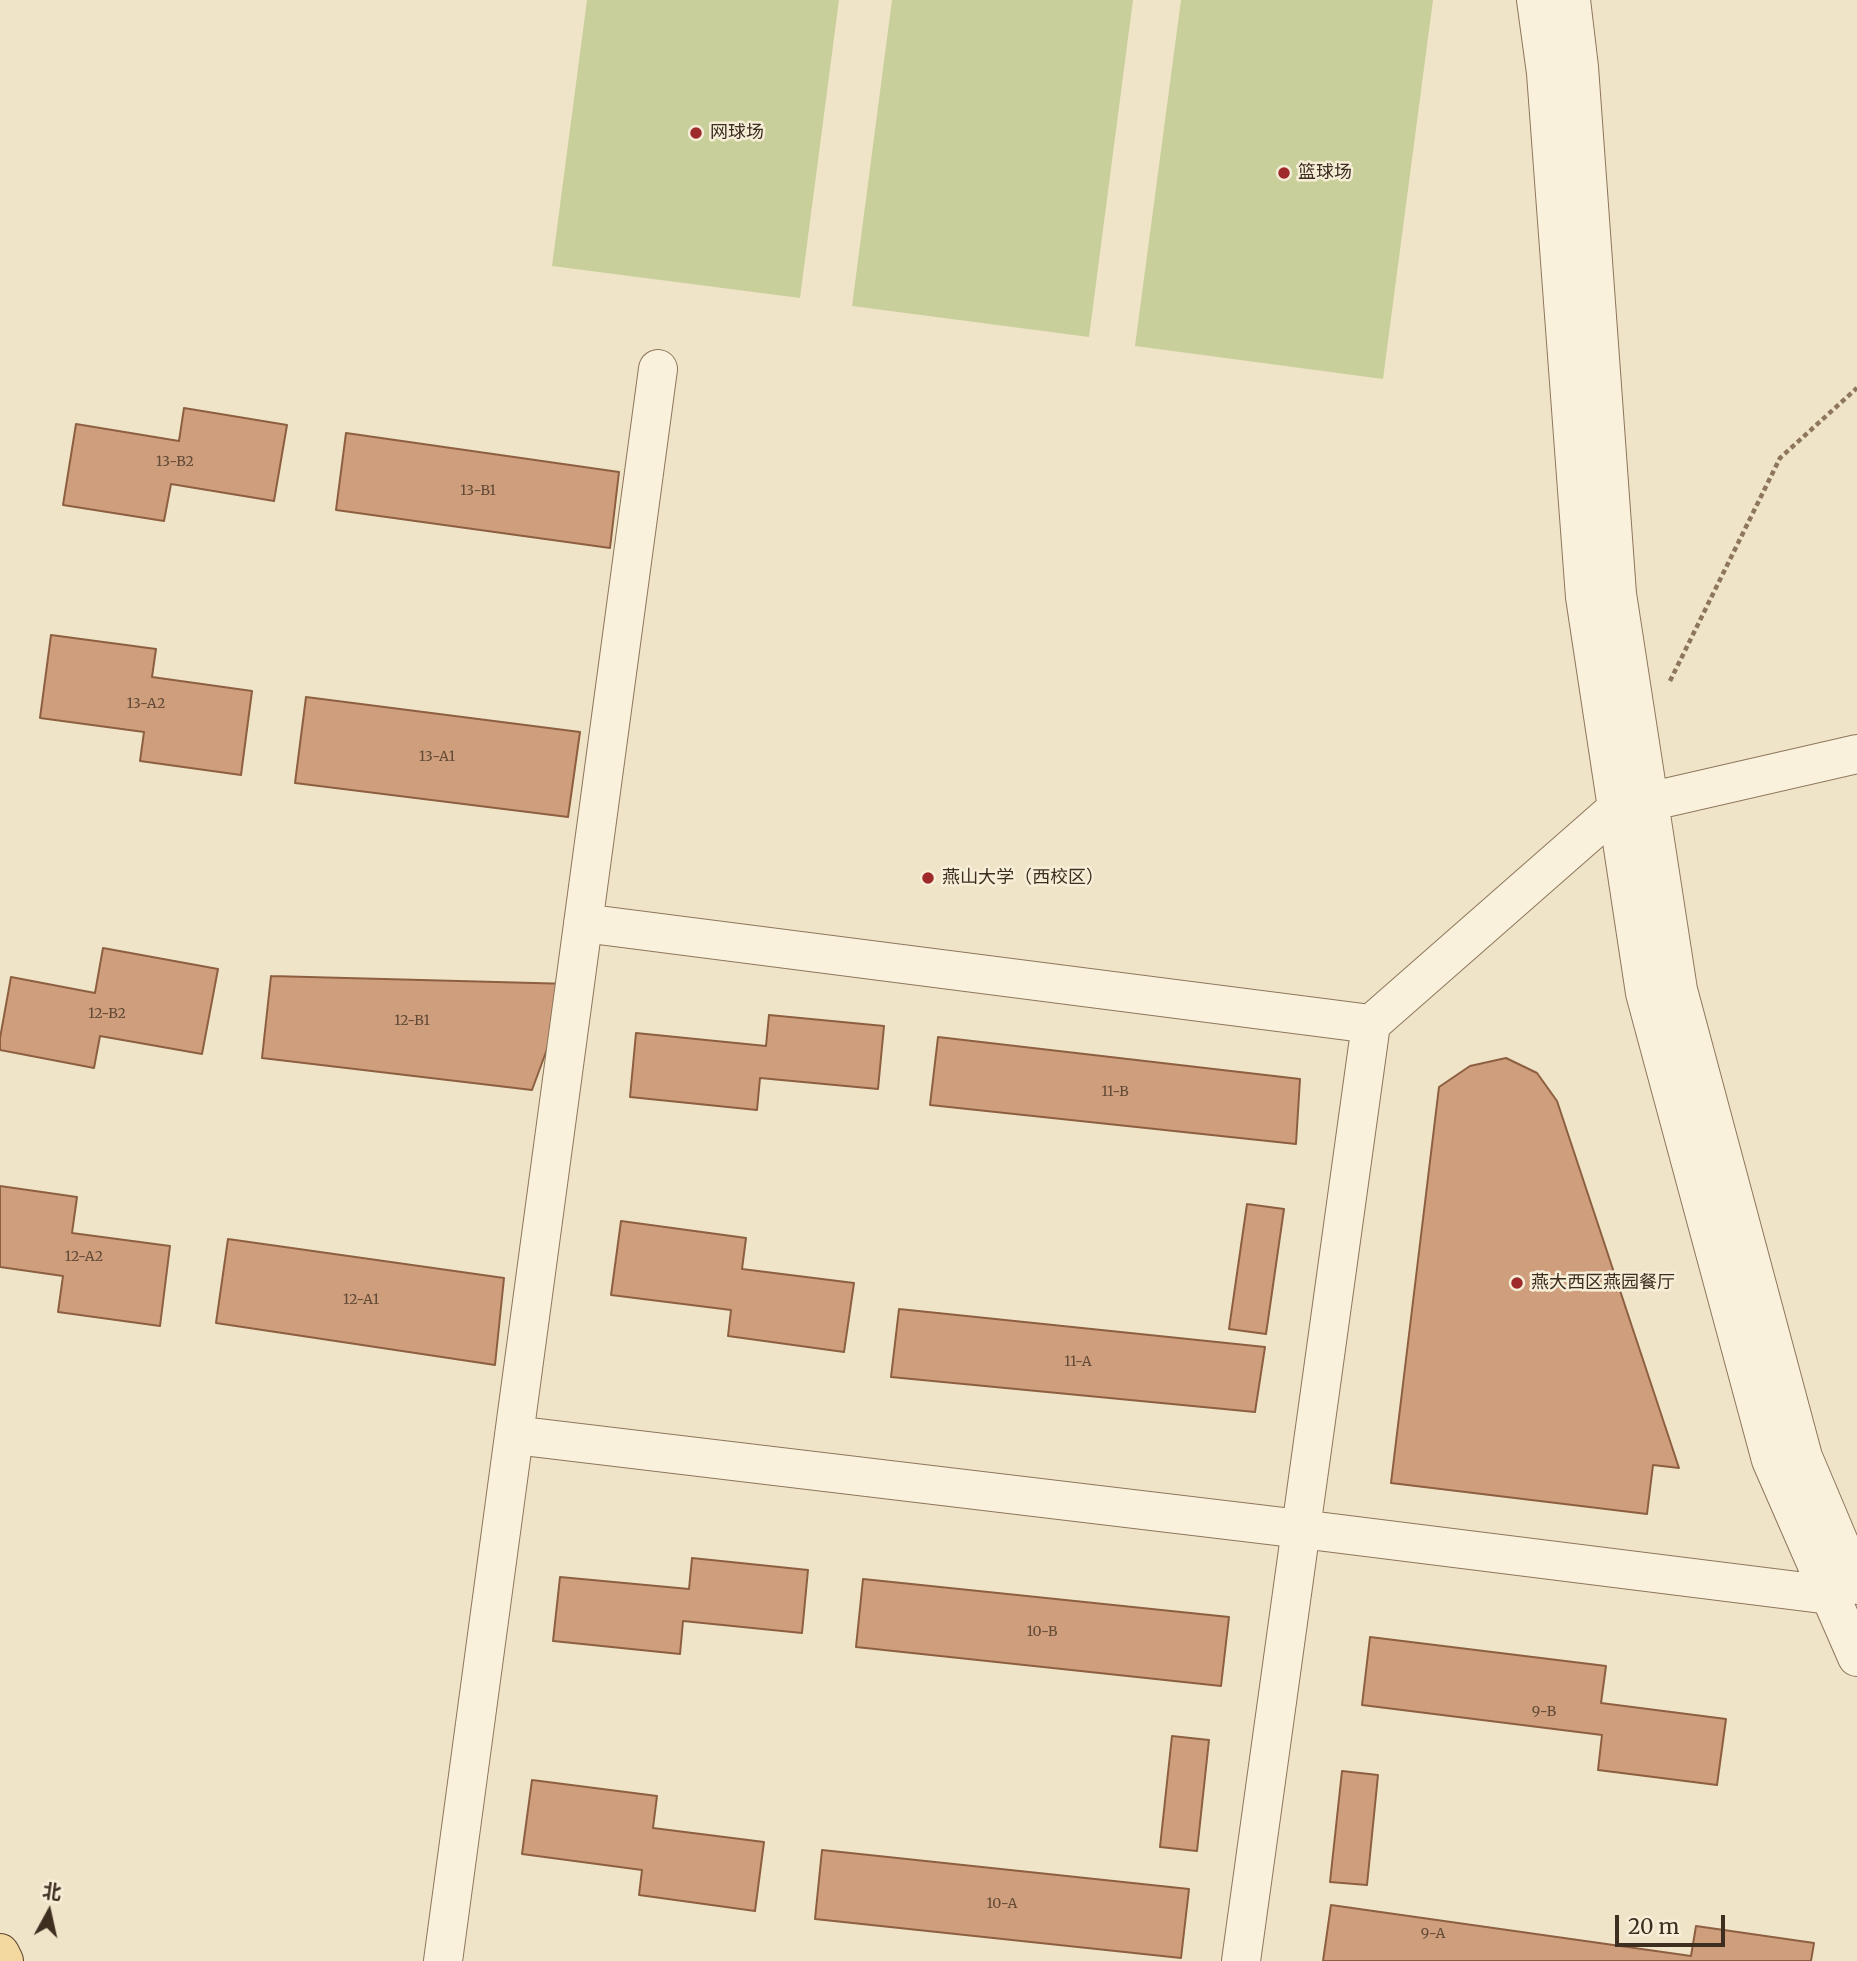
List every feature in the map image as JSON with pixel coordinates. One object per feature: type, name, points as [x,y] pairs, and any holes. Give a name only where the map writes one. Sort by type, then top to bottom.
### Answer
[{"type":"main road","points":[[0,1953],[4,1961]]},
{"type":"street","points":[[1536,0],[1546,73],[1585,597],[1637,798],[1678,990],[1803,1457],[1847,1587],[1857,1657]]},
{"type":"street","points":[[1571,0],[1579,67],[1617,594],[1640,741],[1637,798]]},
{"type":"street","points":[[443,1961],[658,369]]},
{"type":"street","points":[[1241,1961],[1371,1024],[1637,798],[1857,754]]},
{"type":"street","points":[[583,923],[1371,1024]]},
{"type":"street","points":[[514,1435],[1301,1529],[1847,1587]]},
{"type":"path","points":[[1640,741],[1780,458],[1857,388]]},
{"type":"green space","name":"网球场","points":[[587,0],[839,0],[800,298],[552,266]]},
{"type":"green space","points":[[892,0],[1133,0],[1089,337],[852,306]]},
{"type":"green space","name":"篮球场","points":[[1181,0],[1433,0],[1383,379],[1135,346]]},
{"type":"building","points":[[184,408],[287,425],[274,501],[171,484],[164,521],[63,505],[76,424],[179,441]]},
{"type":"building","points":[[346,433],[619,472],[610,548],[336,510]]},
{"type":"building","points":[[51,635],[156,649],[152,677],[252,691],[241,775],[140,761],[144,732],[40,718]]},
{"type":"building","points":[[306,697],[580,732],[568,817],[295,783]]},
{"type":"building","points":[[103,948],[218,969],[202,1054],[100,1036],[94,1068],[0,1050],[11,977],[95,993]]},
{"type":"building","points":[[271,976],[571,984],[532,1090],[262,1058]]},
{"type":"building","points":[[769,1015],[884,1026],[878,1089],[760,1078],[757,1110],[630,1097],[636,1033],[766,1046]]},
{"type":"building","points":[[938,1037],[1300,1079],[1296,1144],[930,1105]]},
{"type":"building","name":"燕大西区燕园餐厅","points":[[1506,1058],[1537,1073],[1557,1101],[1679,1468],[1653,1465],[1647,1514],[1391,1483],[1439,1087],[1470,1066]]},
{"type":"building","points":[[0,1186],[77,1197],[72,1233],[170,1246],[160,1326],[58,1312],[63,1276],[0,1267]]},
{"type":"building","points":[[1247,1204],[1284,1209],[1266,1334],[1229,1329]]},
{"type":"building","points":[[621,1221],[746,1238],[742,1269],[854,1283],[844,1352],[728,1336],[731,1310],[611,1295]]},
{"type":"building","points":[[228,1239],[504,1278],[495,1365],[216,1323]]},
{"type":"building","points":[[899,1309],[1265,1347],[1255,1412],[891,1377]]},
{"type":"building","points":[[692,1558],[808,1570],[802,1633],[683,1621],[680,1654],[553,1641],[560,1577],[689,1589]]},
{"type":"building","points":[[863,1579],[1229,1617],[1221,1686],[856,1647]]},
{"type":"building","points":[[1370,1637],[1606,1666],[1601,1703],[1726,1719],[1717,1785],[1598,1770],[1602,1735],[1362,1705]]},
{"type":"building","points":[[1172,1736],[1209,1740],[1197,1851],[1160,1847]]},
{"type":"building","points":[[1342,1771],[1378,1775],[1367,1885],[1330,1882]]},
{"type":"building","points":[[532,1780],[657,1796],[653,1828],[764,1842],[755,1911],[639,1895],[642,1870],[522,1854]]},
{"type":"building","points":[[822,1850],[1189,1889],[1181,1958],[815,1919]]},
{"type":"building","points":[[1331,1905],[1691,1956],[1696,1926],[1814,1943],[1811,1961],[1323,1961]]},
{"type":"place","name":"网球场","points":[[696,133]]},
{"type":"place","name":"篮球场","points":[[1284,173]]},
{"type":"place","name":"燕山大学（西校区）","points":[[928,878]]},
{"type":"place","name":"燕大西区燕园餐厅","points":[[1517,1283]]}]
